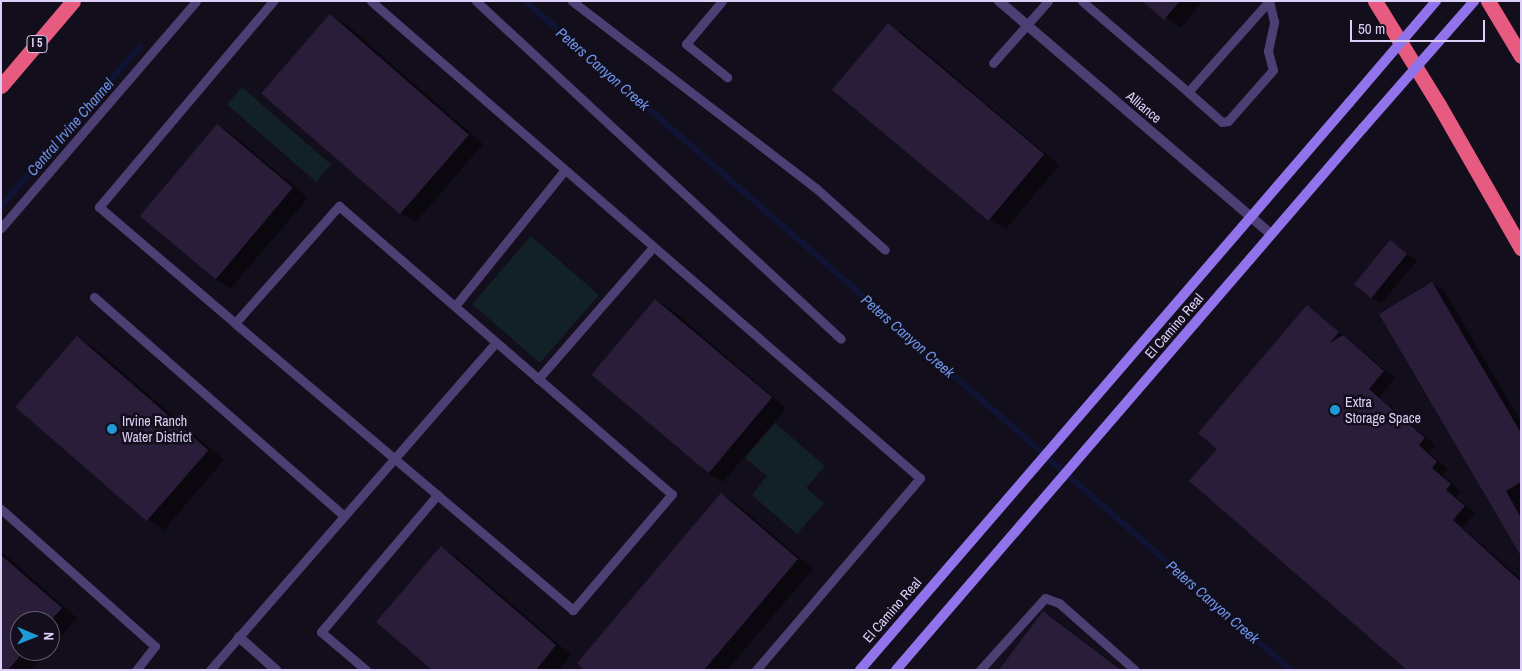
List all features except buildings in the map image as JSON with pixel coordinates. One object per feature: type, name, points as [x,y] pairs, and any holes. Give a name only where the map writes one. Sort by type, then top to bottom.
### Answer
[{"type":"highway","name":"I 5","points":[[1,86],[74,1]]},
{"type":"highway","points":[[1375,1],[1439,105],[1521,248]]},
{"type":"highway","points":[[1488,1],[1521,56]]},
{"type":"main road","name":"El Camino Real","points":[[860,670],[1018,484],[1436,1]]},
{"type":"main road","name":"El Camino Real","points":[[896,670],[1474,1]]},
{"type":"street","name":"Alliance","points":[[999,1],[1271,234]]},
{"type":"street","points":[[239,637],[276,670]]},
{"type":"lane","points":[[1,228],[196,1]]},
{"type":"lane","points":[[235,323],[339,206],[672,494],[573,610],[235,323],[99,207],[273,1]]},
{"type":"lane","points":[[371,1],[920,478],[756,670]]},
{"type":"lane","points":[[476,1],[842,339]]},
{"type":"lane","points":[[572,1],[817,189],[886,250]]},
{"type":"lane","points":[[722,1],[686,44],[727,77]]},
{"type":"lane","points":[[993,63],[1048,1]]},
{"type":"lane","points":[[1082,1],[1222,122],[1228,121],[1273,70],[1268,51],[1274,22],[1269,1]]},
{"type":"lane","points":[[1188,92],[1269,1]]},
{"type":"lane","points":[[455,306],[564,170]]},
{"type":"lane","points":[[538,379],[653,247]]},
{"type":"lane","points":[[94,297],[344,516]]},
{"type":"lane","points":[[210,670],[496,342]]},
{"type":"lane","points":[[366,670],[321,632],[438,495]]},
{"type":"lane","points":[[1,509],[155,646],[136,670]]},
{"type":"lane","points":[[980,670],[1045,598],[1059,602],[1135,670]]},
{"type":"shaded area","points":[[242,87],[331,164],[316,182],[227,104]]},
{"type":"shaded area","points":[[531,236],[599,295],[540,363],[472,304]]},
{"type":"shaded area","points":[[775,423],[825,466],[806,488],[824,503],[797,534],[752,495],[767,476],[745,458]]},
{"type":"waterway","name":"Peters Canyon Creek","points":[[526,1],[1291,670]]},
{"type":"waterway","name":"Central Irvine Channel","points":[[1,206],[139,48]]},
{"type":"place","name":"Extra Storage Space","points":[[1335,410]]},
{"type":"place","name":"Irvine Ranch Water District","points":[[112,429]]}]
